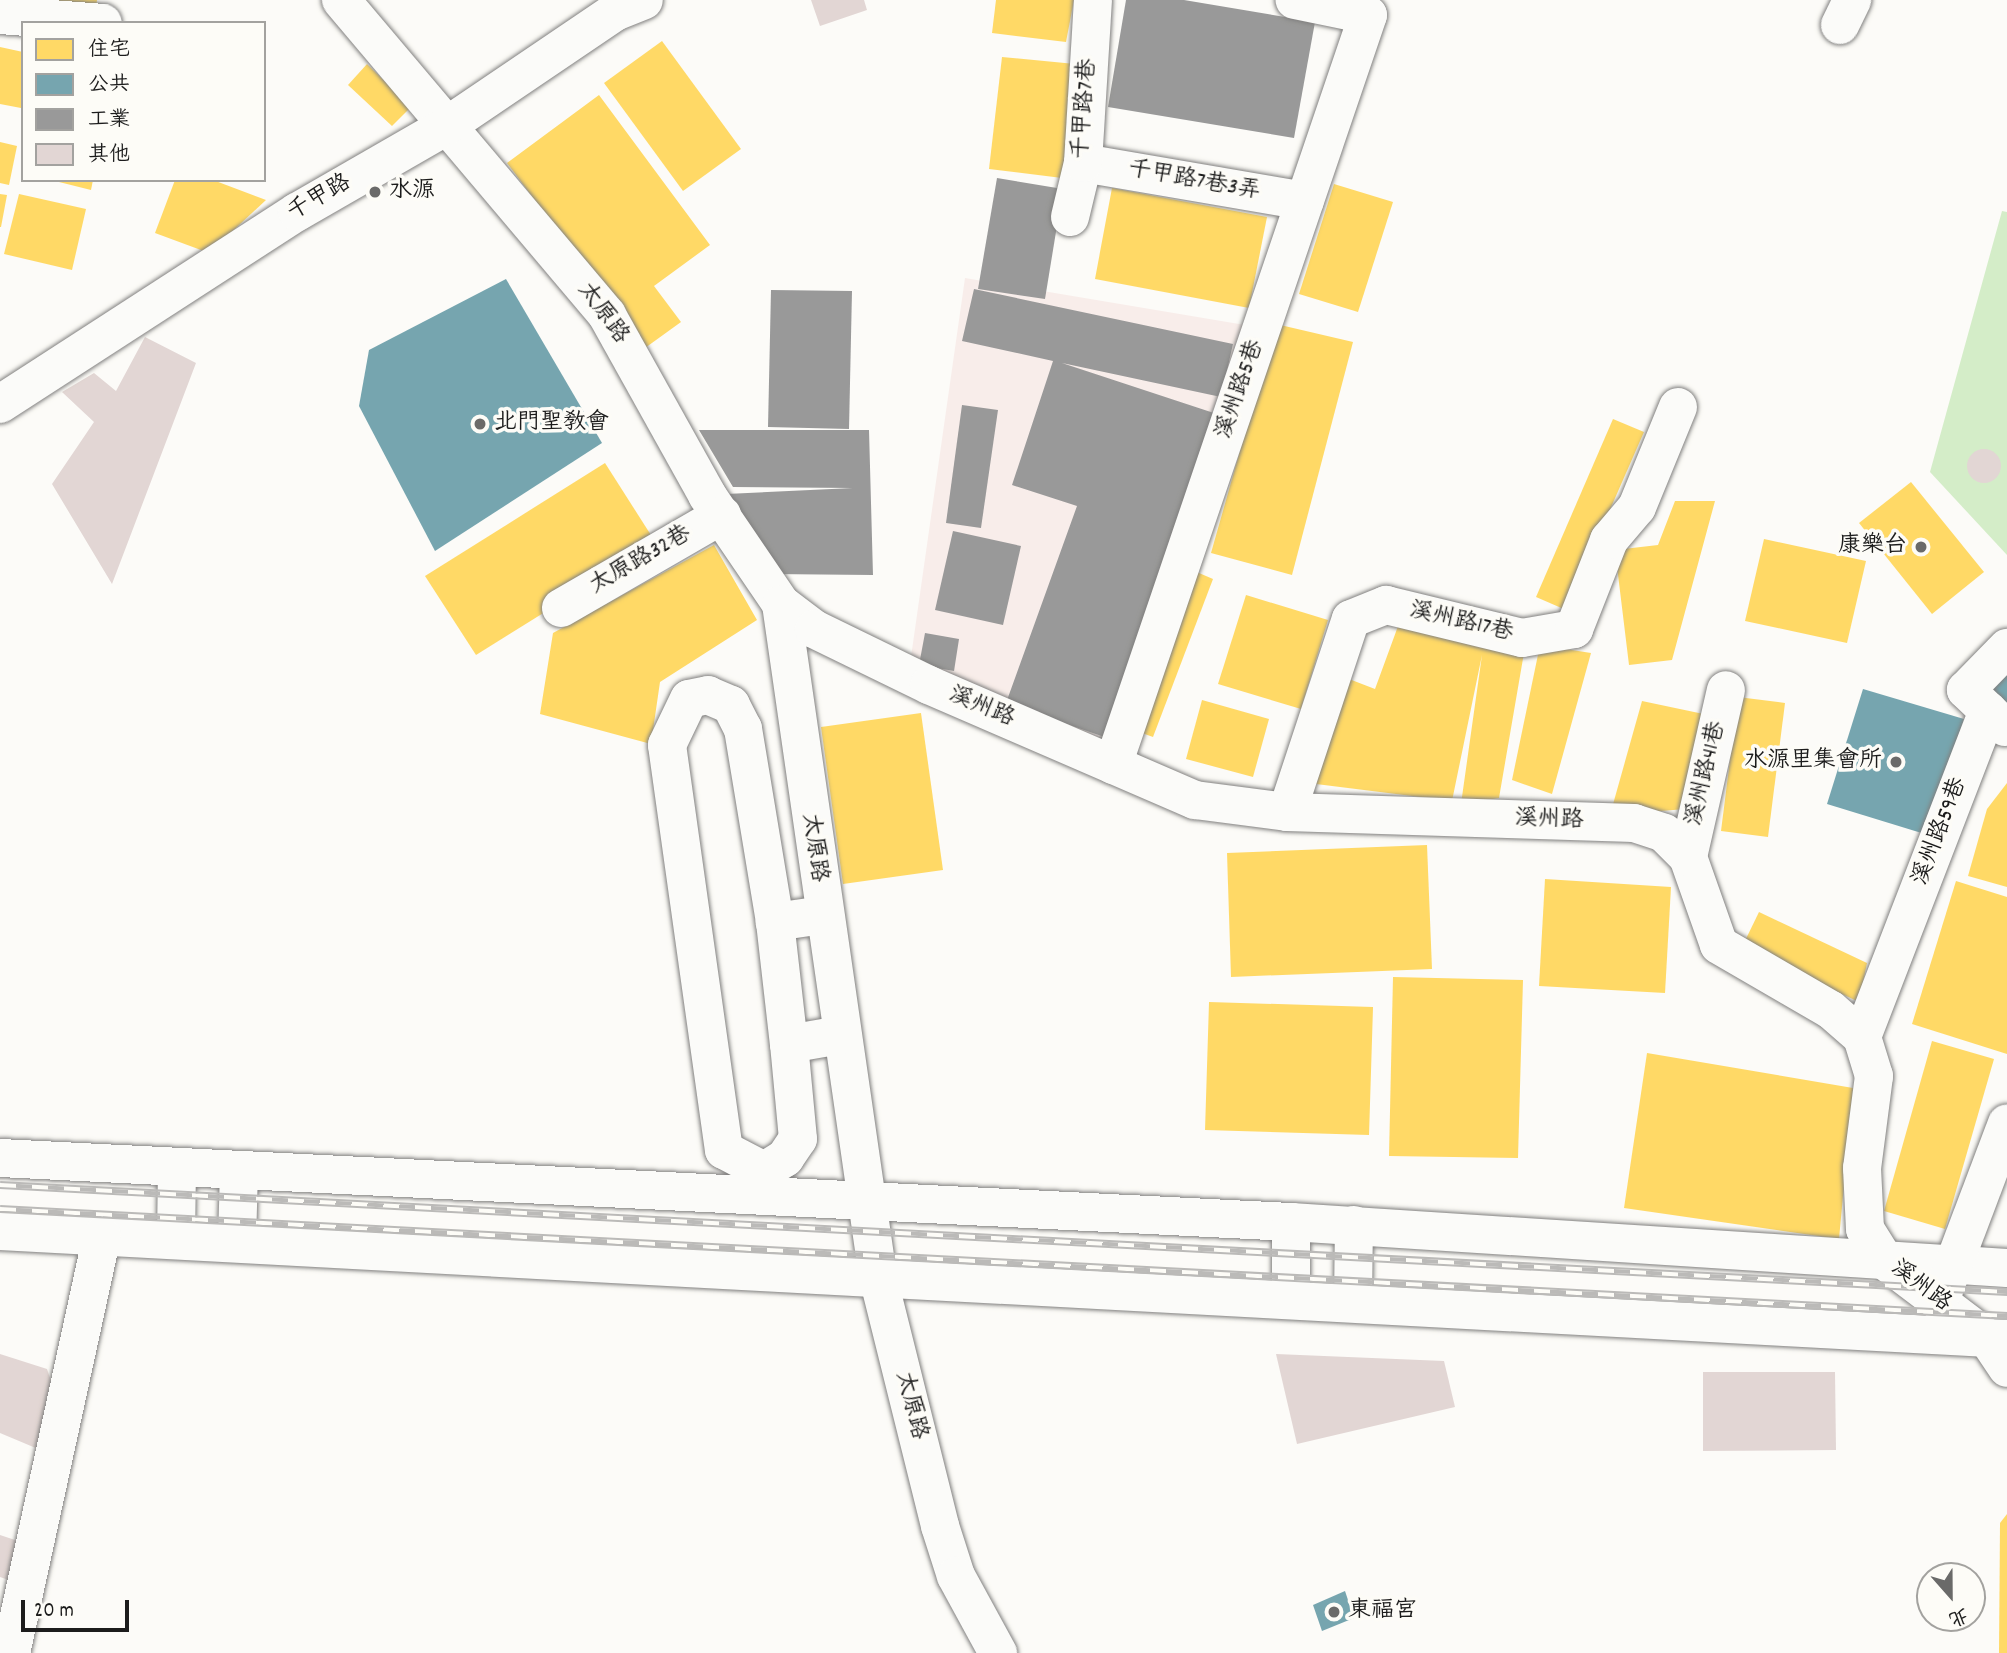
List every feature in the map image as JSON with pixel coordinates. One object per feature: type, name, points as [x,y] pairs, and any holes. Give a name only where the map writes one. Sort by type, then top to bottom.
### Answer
[{"type":"street","name":"太原路","points":[[341,0],[607,315],[722,515],[781,604],[840,1035],[878,1277],[940,1527],[956,1576],[998,1653]]},
{"type":"street","name":"千甲路","points":[[0,404],[297,212],[449,125],[615,12],[644,0]]},
{"type":"street","name":"千甲路7巷","points":[[1070,217],[1083,163],[1093,0]]},
{"type":"street","name":"溪州路5巷","points":[[1113,765],[1368,15],[1295,0]]},
{"type":"street","points":[[0,15],[77,21]]},
{"type":"street","name":"千甲路7巷3弄","points":[[1083,163],[1305,201]]},
{"type":"street","name":"溪州路17巷","points":[[1287,813],[1351,619],[1386,606],[1522,638],[1574,629],[1609,540],[1637,507],[1678,407]]},
{"type":"street","name":"太原路32巷","points":[[561,608],[722,515]]},
{"type":"street","name":"溪州路","points":[[781,604],[814,629],[929,685],[1195,800],[1287,813],[1634,823],[1664,832],[1688,857],[1719,945],[1831,1010],[1862,1037],[1874,1076],[1862,1210],[1865,1229],[1884,1260],[2000,1348]]},
{"type":"street","name":"溪州路59巷","points":[[1862,1037],[1998,720],[1966,690],[2007,648]]},
{"type":"street","name":"溪州路41巷","points":[[1688,857],[1726,690]]},
{"type":"street","points":[[708,695],[731,705],[743,729],[775,922],[798,1139],[764,1171],[724,1150],[667,745],[689,699],[708,695]]},
{"type":"street","points":[[775,922],[823,915]]},
{"type":"street","points":[[789,1044],[840,1035]]},
{"type":"street","points":[[1941,1302],[1952,1266],[2007,1123]]},
{"type":"street","points":[[0,1158],[866,1205],[1291,1222],[2007,1268]]},
{"type":"street","points":[[176,1240],[177,1168]]},
{"type":"street","points":[[237,1242],[239,1171]]},
{"type":"street","points":[[1291,1222],[1291,1300]]},
{"type":"street","points":[[1353,1302],[1354,1226]]},
{"type":"street","points":[[0,1230],[1353,1302],[2000,1348]]},
{"type":"street","points":[[11,1653],[102,1236]]},
{"type":"shaded area","points":[[965,278],[1251,326],[1116,746],[910,664]]},
{"type":"green space","points":[[2002,211],[2007,212],[2007,555],[1930,472]]},
{"type":"building: 住宅","points":[[21,0],[97,0],[96,9]]},
{"type":"building: 住宅","points":[[996,0],[1074,0],[1066,42],[992,33]]},
{"type":"building: 住宅","points":[[662,41],[741,149],[683,191],[604,83]]},
{"type":"building: 住宅","points":[[0,47],[21,52],[21,108],[0,104]]},
{"type":"building: 住宅","points":[[1002,57],[1075,64],[1062,178],[989,169]]},
{"type":"building: 住宅","points":[[367,64],[411,107],[392,126],[348,85]]},
{"type":"building: 住宅","points":[[599,95],[710,245],[654,286],[681,322],[645,348],[507,163]]},
{"type":"building: 住宅","points":[[0,142],[17,146],[9,185],[0,183]]},
{"type":"building: 住宅","points":[[59,182],[93,182],[91,190]]},
{"type":"building: 住宅","points":[[174,182],[218,182],[266,200],[209,253],[155,233]]},
{"type":"building: 住宅","points":[[1334,184],[1393,202],[1358,312],[1299,294]]},
{"type":"building: 住宅","points":[[1112,188],[1267,217],[1249,308],[1095,279]]},
{"type":"building: 住宅","points":[[0,194],[7,195],[1,227],[0,227]]},
{"type":"building: 住宅","points":[[19,194],[86,209],[72,270],[4,254]]},
{"type":"building: 住宅","points":[[1276,324],[1353,342],[1292,575],[1211,553]]},
{"type":"building: 住宅","points":[[1613,419],[1644,432],[1566,610],[1536,597]]},
{"type":"building: 住宅","points":[[605,463],[656,543],[476,655],[425,576]]},
{"type":"building: 住宅","name":"康樂台","points":[[1911,482],[1984,572],[1932,614],[1859,523]]},
{"type":"building: 住宅","points":[[1675,501],[1715,501],[1672,660],[1629,665],[1615,550],[1658,545]]},
{"type":"building: 住宅","points":[[1764,539],[1866,561],[1847,643],[1745,621]]},
{"type":"building: 住宅","points":[[714,545],[757,620],[660,682],[651,744],[540,714],[553,633]]},
{"type":"building: 住宅","points":[[1192,570],[1213,579],[1153,737],[1131,729]]},
{"type":"building: 住宅","points":[[1246,595],[1328,620],[1301,709],[1218,684]]},
{"type":"building: 住宅","points":[[1401,618],[1525,647],[1499,798],[1461,804],[1482,655],[1452,801],[1316,784],[1349,679],[1375,689]]},
{"type":"building: 住宅","points":[[1540,645],[1591,653],[1552,794],[1512,780]]},
{"type":"building: 住宅","points":[[1738,697],[1785,703],[1768,837],[1721,831]]},
{"type":"building: 住宅","points":[[1202,700],[1269,719],[1253,777],[1186,759]]},
{"type":"building: 住宅","points":[[1642,701],[1713,716],[1686,809],[1610,815]]},
{"type":"building: 住宅","points":[[921,713],[943,870],[843,884],[821,727]]},
{"type":"building: 住宅","points":[[2007,783],[2007,887],[1968,876],[1987,809]]},
{"type":"building: 住宅","points":[[1427,845],[1432,969],[1231,977],[1227,853]]},
{"type":"building: 住宅","points":[[1545,879],[1671,887],[1665,993],[1539,986]]},
{"type":"building: 住宅","points":[[1956,881],[2007,897],[2007,1054],[1912,1024]]},
{"type":"building: 住宅","points":[[1759,912],[1867,963],[1859,1002],[1742,947]]},
{"type":"building: 住宅","points":[[1393,977],[1523,980],[1518,1158],[1389,1156]]},
{"type":"building: 住宅","points":[[1209,1002],[1373,1007],[1369,1135],[1205,1130]]},
{"type":"building: 住宅","points":[[1932,1041],[1994,1059],[1945,1229],[1884,1211]]},
{"type":"building: 住宅","points":[[1647,1053],[1853,1088],[1839,1239],[1624,1208]]},
{"type":"building: 住宅","points":[[2007,1514],[2007,1653],[1999,1653],[2000,1523]]},
{"type":"building: 公共","name":"北門聖教會","points":[[506,279],[602,443],[435,551],[359,406],[369,350]]},
{"type":"building: 公共","points":[[2007,654],[2007,712],[1978,682]]},
{"type":"building: 公共","name":"水源里集會所","points":[[1863,689],[1964,719],[1928,835],[1827,804]]},
{"type":"building: 公共","name":"東福宮","points":[[1345,1591],[1354,1618],[1322,1631],[1313,1605]]},
{"type":"building: 工業","points":[[1126,0],[1184,0],[1315,22],[1294,138],[1108,107]]},
{"type":"building: 工業","points":[[997,178],[1063,189],[1045,299],[978,289]]},
{"type":"building: 工業","points":[[974,289],[1233,344],[1221,397],[1062,363],[1229,418],[1116,741],[1006,703],[1077,506],[1012,485],[1053,361],[962,341]]},
{"type":"building: 工業","points":[[771,290],[852,291],[849,429],[768,427]]},
{"type":"building: 工業","points":[[962,405],[998,410],[981,528],[946,523]]},
{"type":"building: 工業","points":[[699,430],[869,430],[873,575],[770,574],[726,494],[853,488],[733,487]]},
{"type":"building: 工業","points":[[953,531],[1021,546],[1003,625],[935,610]]},
{"type":"building: 工業","points":[[925,633],[959,639],[954,671],[919,665]]},
{"type":"building: 其他","points":[[811,0],[864,0],[867,10],[820,26]]},
{"type":"building: 其他","points":[[145,337],[196,363],[112,584],[52,484],[94,422],[62,392],[94,373],[116,391]]},
{"type":"building: 其他","points":[[1984,449],[1996,454],[2001,466],[1996,478],[1984,483],[1972,478],[1967,466],[1972,454]]},
{"type":"building: 其他","points":[[0,1354],[47,1369],[60,1407],[50,1454],[0,1433]]},
{"type":"building: 其他","points":[[1276,1354],[1444,1361],[1455,1407],[1297,1444]]},
{"type":"building: 其他","points":[[1703,1372],[1835,1372],[1836,1450],[1703,1451]]},
{"type":"building: 其他","points":[[0,1535],[24,1543],[20,1584],[0,1577]]},
{"type":"railway","points":[[0,1185],[2007,1292]]},
{"type":"railway","points":[[0,1209],[2007,1316]]},
{"type":"place","name":"水源","points":[[375,192]]},
{"type":"place","name":"北門聖教會","points":[[480,424]]},
{"type":"place","name":"康樂台","points":[[1921,547]]},
{"type":"place","name":"水源里集會所","points":[[1896,762]]},
{"type":"place","name":"東福宮","points":[[1334,1612]]}]
